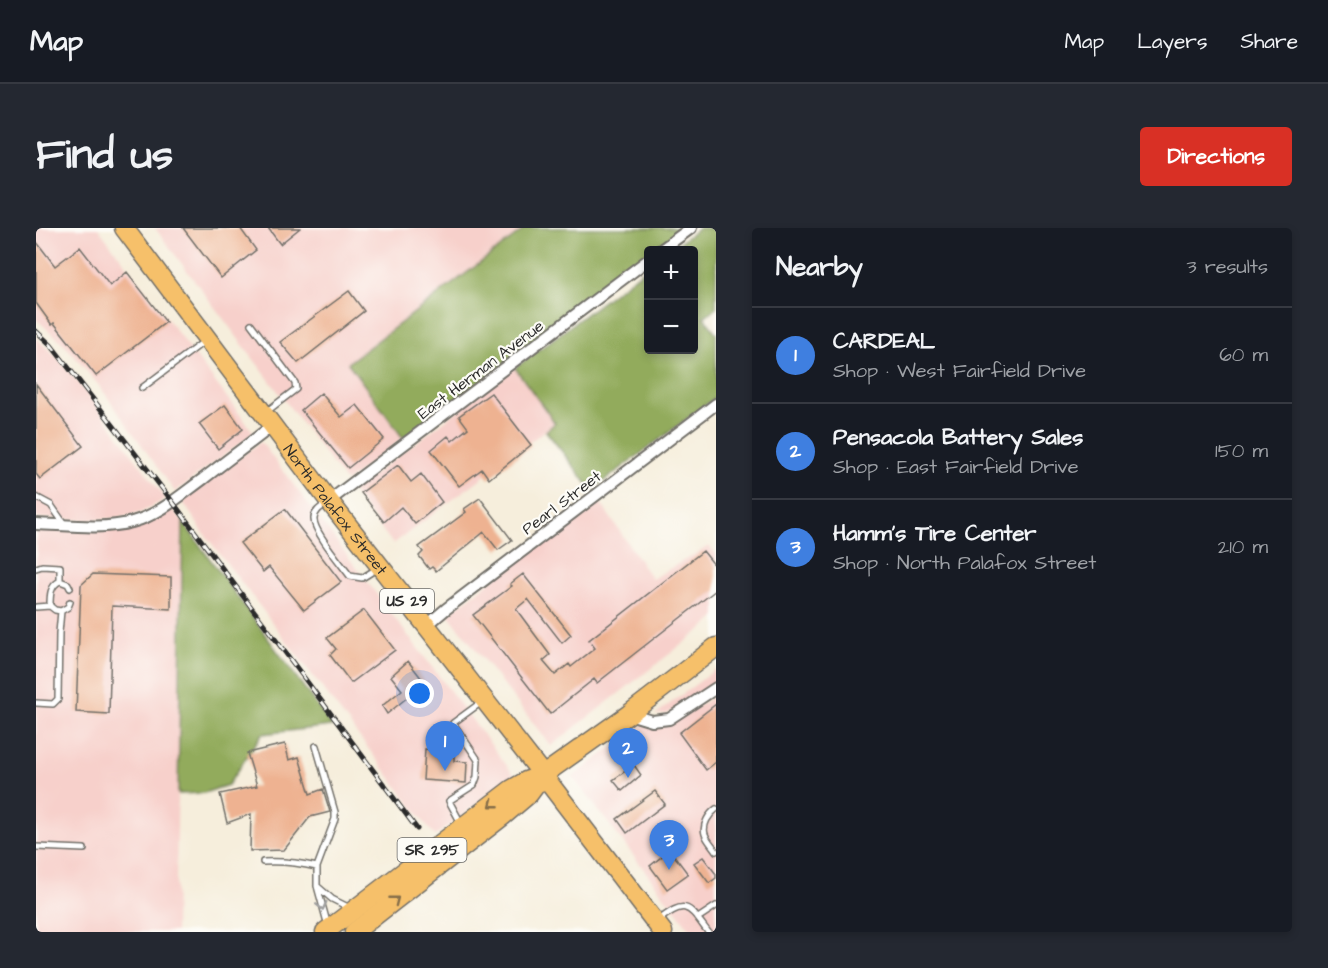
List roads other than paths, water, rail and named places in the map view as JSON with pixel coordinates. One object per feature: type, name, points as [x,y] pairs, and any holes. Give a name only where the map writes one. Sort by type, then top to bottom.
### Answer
[{"type":"main road","name":"North Palafox Street","points":[[124,228],[329,501],[659,927]]},
{"type":"main road","name":"SR 295","points":[[354,932],[503,816],[529,794],[543,776],[716,647]]},
{"type":"main road","name":"SR 295","points":[[327,931],[512,789],[526,781],[543,776]]},
{"type":"street","points":[[666,246],[691,228]]},
{"type":"street","name":"East Herman Avenue","points":[[329,501],[644,263]]},
{"type":"street","name":"Pearl Street","points":[[426,626],[716,404]]},
{"type":"street","points":[[36,524],[120,524],[152,514],[182,494],[268,420]]},
{"type":"street","points":[[629,714],[652,721],[669,719],[716,688]]},
{"type":"lane","points":[[251,324],[295,383],[296,389],[268,420]]},
{"type":"lane","points":[[142,388],[207,339]]},
{"type":"lane","points":[[36,497],[51,505],[65,525]]},
{"type":"lane","points":[[329,501],[316,512],[313,521],[318,534],[350,576],[362,578],[380,566]]},
{"type":"lane","points":[[36,568],[60,567],[60,581]]},
{"type":"lane","points":[[50,606],[51,590],[54,584],[60,581],[68,584],[70,588]]},
{"type":"lane","points":[[36,607],[50,606],[61,611],[68,607],[70,602]]},
{"type":"lane","points":[[36,703],[53,704],[58,699],[61,611]]},
{"type":"lane","points":[[462,827],[449,801],[474,785],[478,760],[453,723],[484,700]]},
{"type":"lane","points":[[316,746],[335,812],[335,819],[317,867],[317,886],[327,931]]},
{"type":"lane","points":[[716,809],[710,813],[704,827],[705,835],[714,842],[716,851]]},
{"type":"lane","points":[[36,847],[84,849]]},
{"type":"lane","points":[[263,862],[294,863],[317,867]]},
{"type":"lane","points":[[317,886],[332,898],[354,910]]},
{"type":"lane","points":[[698,918],[716,906]]},
{"type":"lane","points":[[659,927],[672,910],[680,907],[688,908],[708,932]]},
{"type":"railway","points":[[36,331],[51,345],[172,501],[417,829]]},
{"type":"place","name":"CARDEAL","points":[[445,771]]},
{"type":"place","name":"Pensacola Battery Sales","points":[[628,778]]},
{"type":"place","name":"Hamm's Tire Center","points":[[669,870]]}]
